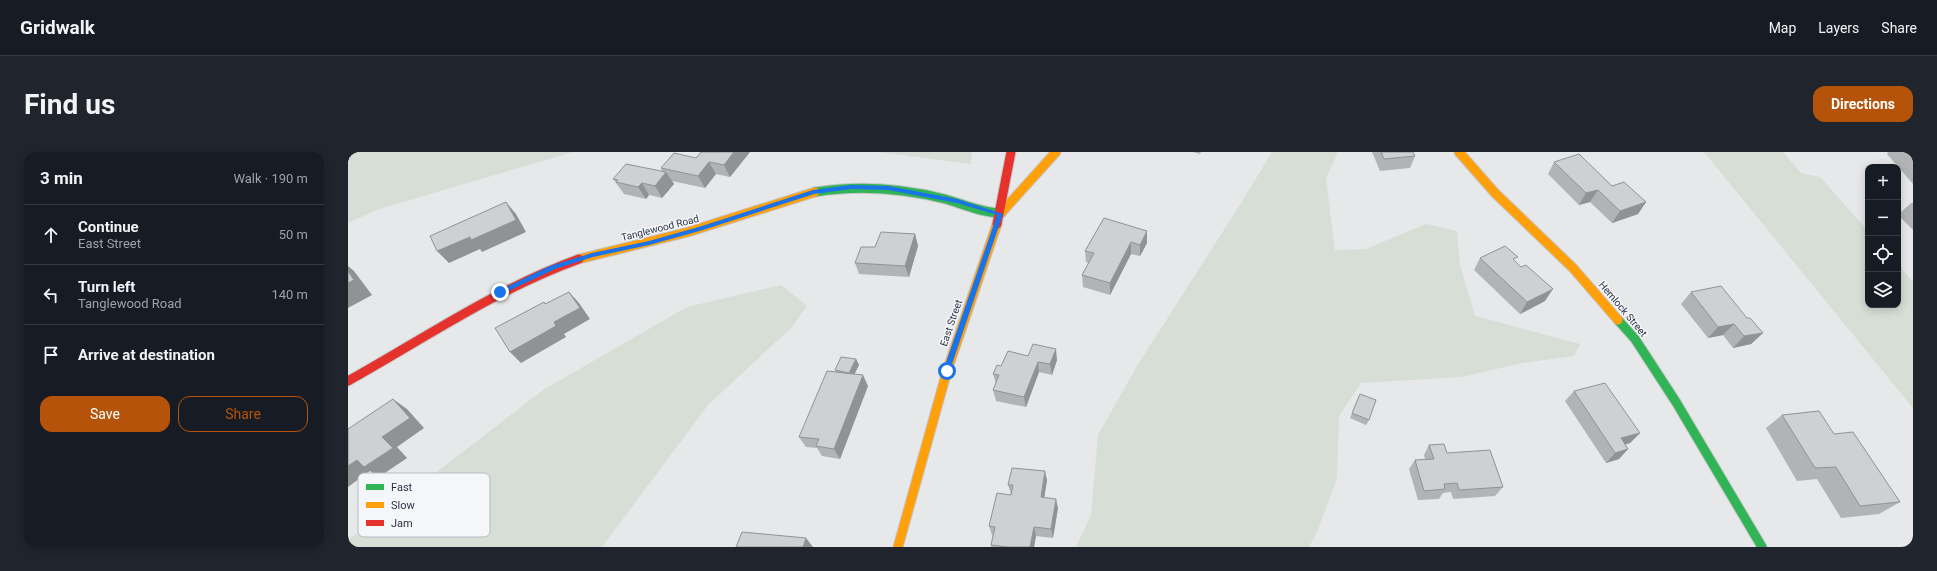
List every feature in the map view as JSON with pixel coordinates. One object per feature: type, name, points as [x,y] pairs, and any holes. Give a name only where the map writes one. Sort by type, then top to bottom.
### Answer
[{"type":"street","name":"East Street","points":[[898,547],[947,371],[1000,214],[1011,152]]},
{"type":"street","points":[[1000,214],[1056,152]]},
{"type":"street","name":"Hemlock Street","points":[[1459,152],[1494,193],[1573,268],[1636,339],[1676,402],[1762,547]]},
{"type":"street","name":"Tanglewood Road","points":[[348,381],[500,292],[553,268],[592,255],[649,243],[703,228],[813,192],[851,187],[888,188],[957,201],[1000,214]]},
{"type":"shaded area","points":[[348,152],[573,152],[379,209],[348,223]]},
{"type":"shaded area","points":[[878,152],[972,152],[971,164]]},
{"type":"shaded area","points":[[1272,152],[1338,152],[1326,178],[1335,250],[1366,249],[1426,224],[1457,231],[1460,265],[1475,316],[1580,344],[1574,356],[1522,363],[1461,377],[1361,383],[1339,416],[1337,479],[1317,532],[1309,547],[1076,547],[1091,515],[1098,435],[1137,366]]},
{"type":"shaded area","points":[[1704,152],[1783,152],[1801,173],[1820,177],[1865,228],[1865,308],[1901,308],[1901,268],[1913,282],[1913,408]]},
{"type":"shaded area","points":[[781,285],[807,306],[792,327],[708,405],[602,547],[348,547],[348,540],[358,533],[358,537],[490,537],[490,473],[436,473],[543,390],[687,307]]},
{"type":"building","points":[[701,152],[734,152],[724,165],[709,162],[698,176],[661,168],[674,153],[696,158]]},
{"type":"building","points":[[1381,152],[1413,152],[1415,156],[1384,159]]},
{"type":"building","points":[[1908,152],[1913,152],[1913,158]]},
{"type":"building","points":[[1579,154],[1612,186],[1624,182],[1646,202],[1620,211],[1598,190],[1586,193],[1554,162]]},
{"type":"building","points":[[626,164],[666,172],[655,186],[642,183],[638,187],[616,182],[618,180],[613,179]]},
{"type":"building","points":[[506,202],[516,220],[471,240],[470,237],[437,251],[430,236]]},
{"type":"building","points":[[1104,218],[1147,231],[1140,245],[1131,242],[1110,283],[1082,275],[1094,253],[1085,251]]},
{"type":"building","points":[[881,232],[915,234],[905,266],[855,263],[861,247],[875,247]]},
{"type":"building","points":[[1505,246],[1518,257],[1513,259],[1521,267],[1526,265],[1553,289],[1527,302],[1480,258]]},
{"type":"building","points":[[348,271],[354,280],[348,283]]},
{"type":"building","points":[[1721,286],[1747,318],[1750,318],[1763,333],[1744,336],[1734,324],[1718,327],[1691,292]]},
{"type":"building","points":[[569,292],[580,308],[554,322],[556,326],[510,352],[495,328],[544,302],[545,304]]},
{"type":"building","points":[[1033,344],[1056,349],[1050,364],[1038,362],[1024,397],[993,390],[999,375],[993,374],[997,365],[1001,366],[1008,351],[1028,356]]},
{"type":"building","points":[[841,357],[856,359],[849,373],[835,370]]},
{"type":"building","points":[[827,371],[863,375],[834,449],[816,446],[819,439],[799,437]]},
{"type":"building","points":[[1605,383],[1640,433],[1621,438],[1628,449],[1615,453],[1574,391]]},
{"type":"building","points":[[1360,394],[1376,400],[1369,420],[1352,413]]},
{"type":"building","points":[[393,399],[410,418],[382,437],[393,448],[364,467],[357,460],[348,466],[348,429]]},
{"type":"building","points":[[1819,411],[1834,434],[1853,432],[1900,502],[1860,506],[1836,467],[1815,468],[1782,415]]},
{"type":"building","points":[[1444,444],[1447,453],[1490,450],[1503,487],[1459,490],[1457,483],[1444,484],[1445,489],[1424,491],[1415,460],[1434,459],[1429,445]]},
{"type":"building","points":[[1012,468],[1045,471],[1041,497],[1056,499],[1051,529],[1034,527],[1030,547],[991,545],[995,527],[989,526],[997,493],[1011,495],[1013,485],[1008,485]]},
{"type":"building","points":[[742,532],[806,538],[803,547],[736,547]]},
{"type":"traffic: fast","points":[[815,192],[831,189],[880,188],[913,192],[945,199],[982,210],[1001,213]]},
{"type":"traffic: fast","points":[[1618,320],[1635,339],[1676,402],[1762,547]]},
{"type":"traffic: slow","points":[[1001,213],[1056,152]]},
{"type":"traffic: slow","points":[[1459,152],[1495,193],[1573,268],[1618,320]]},
{"type":"traffic: slow","points":[[579,259],[688,232],[815,192]]},
{"type":"traffic: slow","points":[[898,547],[947,371],[997,224]]},
{"type":"traffic: jam","points":[[997,224],[1011,152]]},
{"type":"traffic: jam","points":[[348,381],[489,298],[518,283],[579,259]]},
{"type":"route","points":[[500,292],[553,268],[592,255],[649,243],[703,228],[813,192],[851,187],[888,188],[957,201],[1000,214],[947,371]]}]
